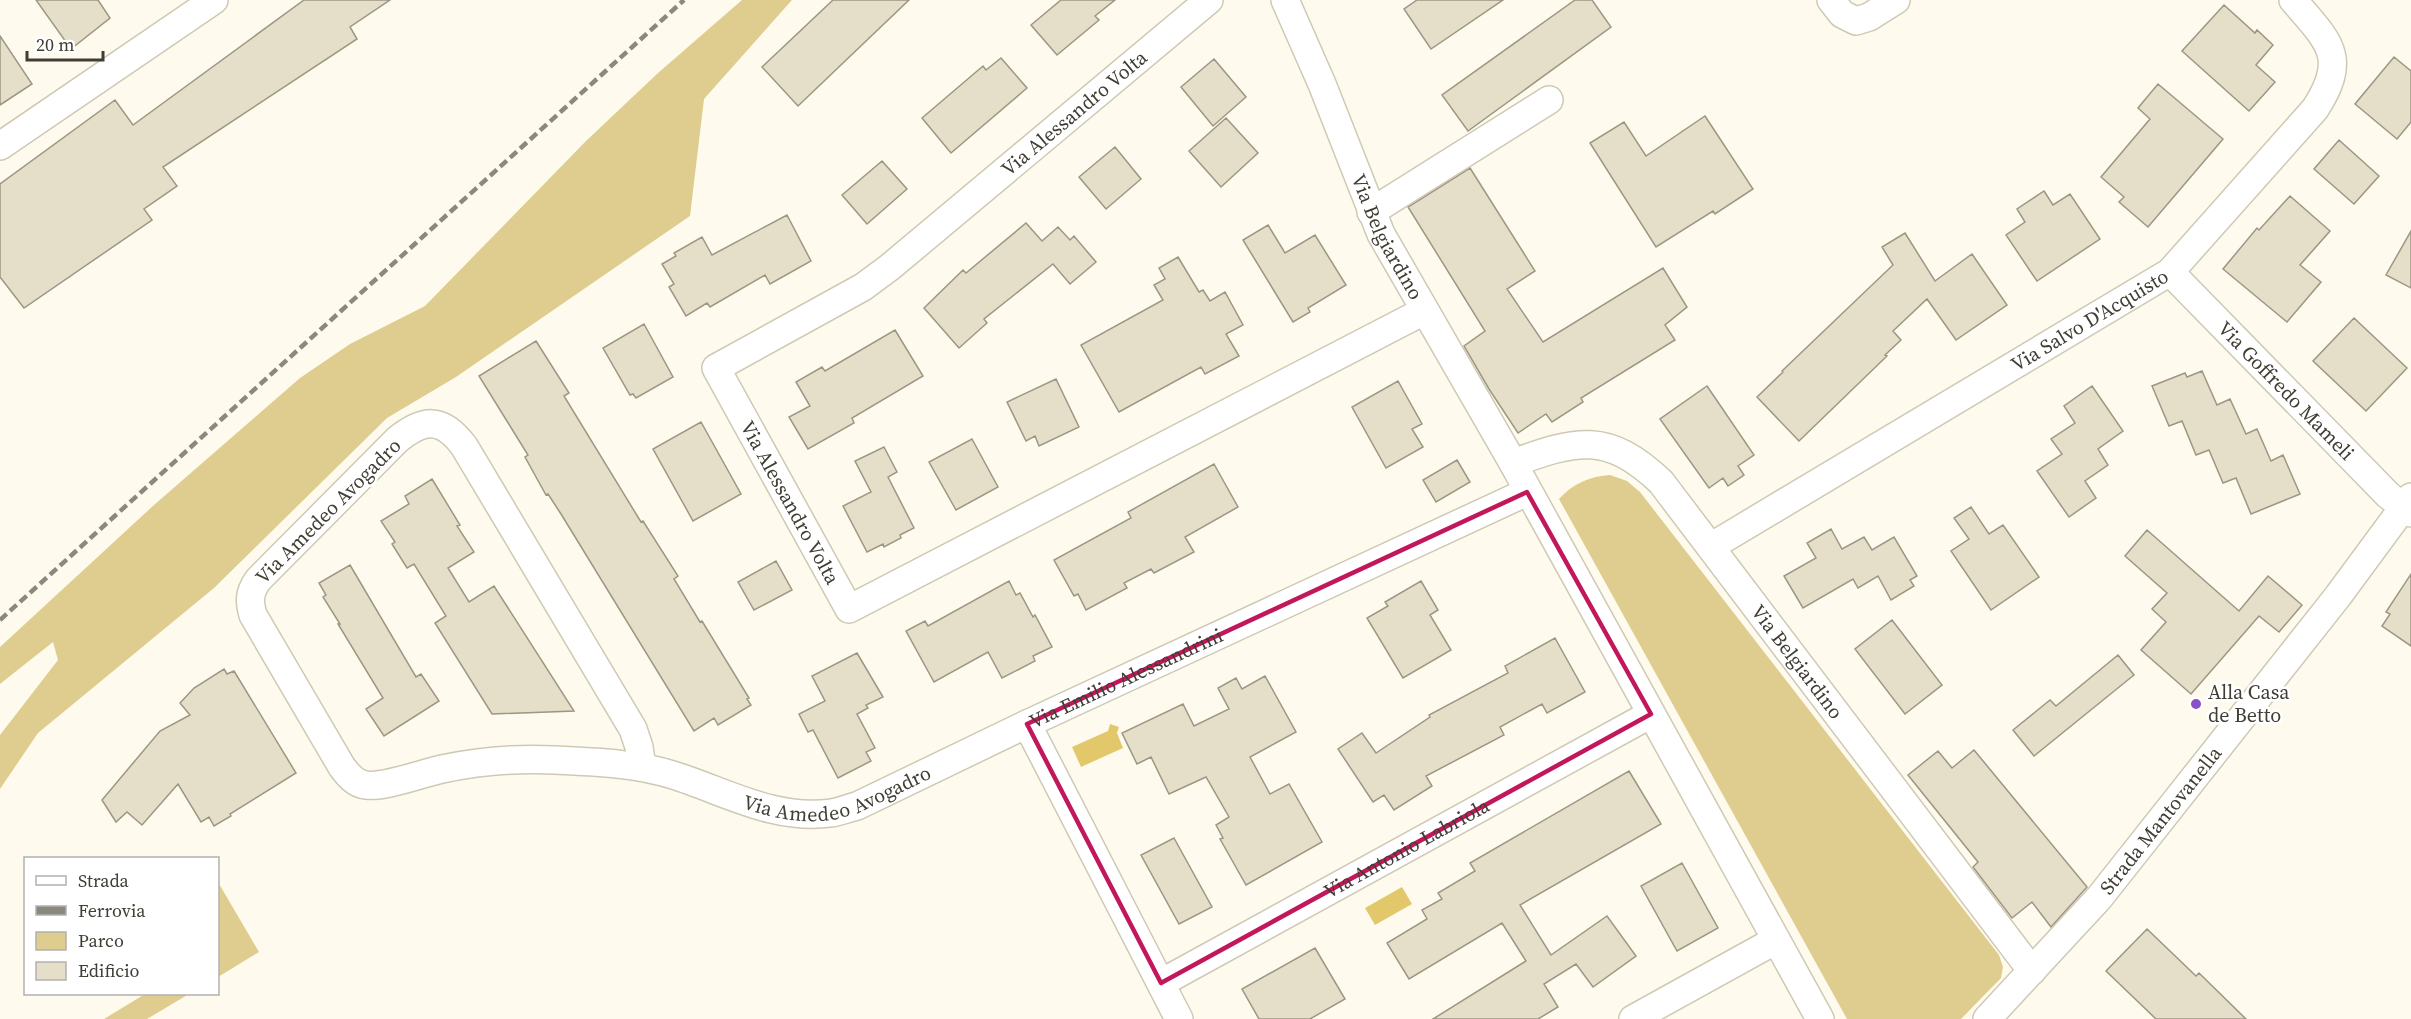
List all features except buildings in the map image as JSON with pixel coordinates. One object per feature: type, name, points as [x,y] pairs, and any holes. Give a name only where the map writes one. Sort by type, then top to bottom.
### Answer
[{"type":"street","points":[[0,146],[180,9],[214,0]]},
{"type":"street","name":"Via Alessandro Volta","points":[[1209,0],[890,267],[863,287],[716,368],[849,609],[1424,311]]},
{"type":"street","name":"Via Belgiardino","points":[[1285,0],[1322,84],[1371,212],[1424,311],[1513,463],[1820,1019]]},
{"type":"street","points":[[1831,0],[1842,14],[1856,21],[1869,17],[1896,0]]},
{"type":"street","name":"Via Salvo D'Acquisto","points":[[1712,546],[2170,272],[2315,110],[2328,90],[2334,72],[2331,52],[2323,36],[2293,0]]},
{"type":"street","points":[[1371,212],[1549,100]]},
{"type":"street","name":"Via Goffredo Mameli","points":[[2170,272],[2388,495],[2409,506]]},
{"type":"street","name":"Via Amedeo Avogadro","points":[[642,767],[633,729],[464,446],[454,433],[443,425],[431,423],[408,430],[250,590],[249,603],[253,615],[342,767],[352,779],[365,786],[484,761],[523,759],[600,763],[642,767],[671,774],[776,812],[832,813],[857,806],[1027,724]]},
{"type":"street","name":"Via Belgiardino","points":[[1513,463],[1573,445],[1594,445],[1620,452],[1646,467],[1661,482],[1712,546],[2032,971]]},
{"type":"street","name":"Via Emilio Alessandrini","points":[[1179,1019],[1027,724],[1527,492]]},
{"type":"street","name":"Strada Mantovanella","points":[[1987,1019],[2099,898],[2409,506]]},
{"type":"street","name":"Via Antonio Labriola","points":[[1161,983],[1651,714]]},
{"type":"street","points":[[1633,1019],[1776,940]]},
{"type":"highlighted area","points":[[1527,492],[1651,714],[1161,983],[1027,724]]},
{"type":"green space","points":[[742,0],[792,0],[704,99],[690,216],[456,377],[387,418],[214,588],[38,733],[0,789],[0,735],[58,660],[53,642],[0,684],[0,647],[154,505],[300,378],[350,344],[425,306],[586,141],[658,73]]},
{"type":"green space","points":[[1610,475],[1627,481],[1640,492],[1999,955],[2003,967],[2001,978],[1961,1019],[1847,1019],[1559,499],[1582,482]]},
{"type":"green space","points":[[219,884],[259,952],[219,976]]},
{"type":"green space","points":[[143,995],[187,995],[147,1019],[104,1019]]},
{"type":"shaded area","points":[[1110,724],[1119,727],[1117,733],[1123,748],[1081,767],[1072,747],[1108,731]]},
{"type":"shaded area","points":[[1402,887],[1412,904],[1375,925],[1365,908]]},
{"type":"railway","points":[[0,620],[684,0]]},
{"type":"place","name":"Alla Casa de Betto","points":[[2196,704]]}]
